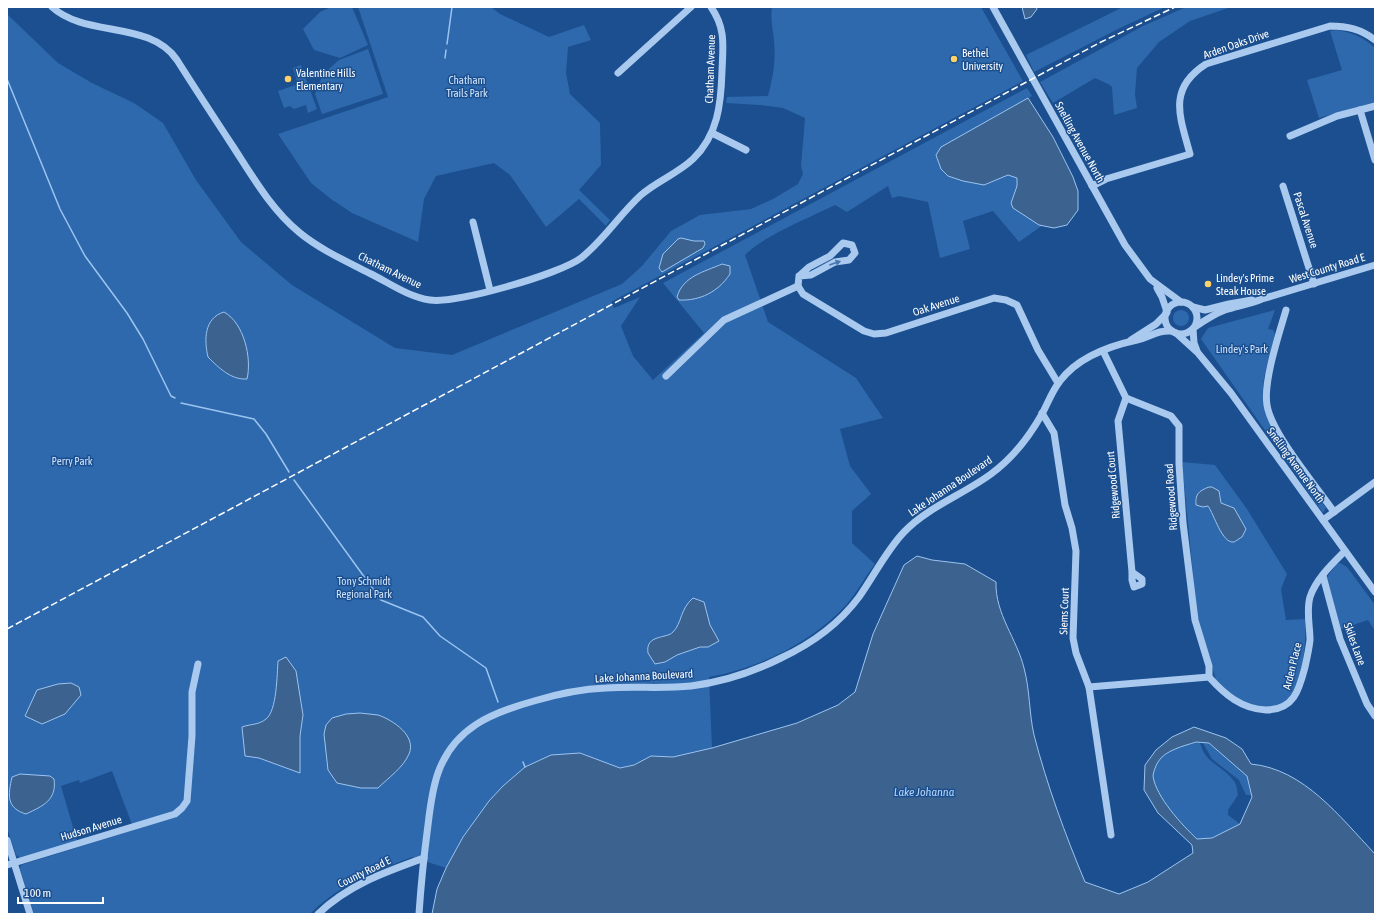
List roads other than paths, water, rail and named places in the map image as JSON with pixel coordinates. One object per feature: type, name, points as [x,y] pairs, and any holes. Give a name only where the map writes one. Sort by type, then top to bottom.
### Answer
[{"type":"street","name":"Chatham Avenue","points":[[52,7],[70,18],[146,38],[155,41],[169,50],[265,196],[287,222],[316,244],[412,295],[428,300],[458,299],[552,273],[574,263],[590,249],[644,192],[693,159],[712,132],[721,100],[724,37],[720,20],[711,7]]},
{"type":"street","points":[[618,73],[691,7]]},
{"type":"street","name":"Snelling Avenue North","points":[[993,7],[1125,245],[1143,272],[1154,283],[1181,302]]},
{"type":"street","name":"Arden Oaks Drive","points":[[1092,186],[1106,179],[1190,154],[1178,109],[1180,98],[1188,81],[1197,70],[1206,64],[1330,26],[1341,26],[1360,30],[1375,40]]},
{"type":"street","points":[[1290,136],[1337,116],[1375,106]]},
{"type":"street","points":[[1360,110],[1375,160]]},
{"type":"street","points":[[712,132],[746,150]]},
{"type":"street","name":"Pascal Avenue","points":[[1283,186],[1314,284]]},
{"type":"street","points":[[473,222],[490,290]]},
{"type":"street","points":[[666,376],[724,320],[798,286],[799,276],[809,267],[830,256],[843,243],[849,243],[854,247],[855,253],[852,258],[834,262],[811,275],[799,276]]},
{"type":"street","name":"West County Road E","points":[[1194,328],[1221,312],[1375,265]]},
{"type":"street","name":"Snelling Avenue North","points":[[1154,283],[1162,297],[1167,313]]},
{"type":"street","name":"Oak Avenue","points":[[798,286],[803,294],[864,331],[874,334],[886,333],[994,298],[1011,301],[1017,305],[1038,350],[1058,383]]},
{"type":"street","name":"West County Road E","points":[[1193,307],[1206,310],[1229,304],[1262,299]]},
{"type":"street","points":[[1181,302],[1189,304],[1193,307],[1197,317],[1194,328],[1187,333],[1174,332],[1166,322],[1167,313],[1174,304],[1181,302]]},
{"type":"street","name":"Snelling Avenue North","points":[[1286,310],[1268,380],[1267,404],[1273,424],[1279,434],[1334,512]]},
{"type":"street","name":"Lake Johanna Boulevard","points":[[1127,342],[1156,324],[1167,313]]},
{"type":"street","name":"Snelling Avenue North","points":[[1194,328],[1194,344],[1198,353]]},
{"type":"street","name":"Lake Johanna Boulevard","points":[[419,914],[431,799],[438,772],[455,743],[474,725],[505,709],[557,695],[604,688],[676,687],[722,680],[761,667],[797,650],[824,632],[847,611],[896,542],[908,528],[992,473],[1017,450],[1042,413],[1058,383],[1075,366],[1104,350],[1127,342],[1143,339],[1157,331],[1174,332]]},
{"type":"street","name":"Snelling Avenue North","points":[[1174,332],[1198,353],[1231,393],[1375,592]]},
{"type":"street","points":[[1104,350],[1126,398]]},
{"type":"street","name":"Ridgewood Court","points":[[1126,398],[1118,421],[1132,572]]},
{"type":"street","name":"Ridgewood Road","points":[[1126,398],[1172,416],[1179,426],[1179,464],[1183,523],[1195,620],[1209,666],[1209,678]]},
{"type":"street","name":"Siems Court","points":[[1042,413],[1054,433],[1065,505],[1075,542],[1077,562],[1073,638],[1076,653],[1089,687],[1111,835]]},
{"type":"street","points":[[1323,520],[1375,482]]},
{"type":"street","name":"Arden Place","points":[[1209,678],[1223,692],[1244,705],[1255,709],[1272,710],[1291,702],[1297,694],[1307,657],[1310,640],[1308,607],[1310,597],[1323,576],[1345,551]]},
{"type":"street","name":"Skiles Lane","points":[[1323,576],[1340,639],[1367,704],[1375,716]]},
{"type":"street","name":"Hudson Avenue","points":[[11,864],[175,814],[182,808],[187,801],[192,736],[192,692],[198,664]]},
{"type":"street","points":[[1089,687],[1209,678]]},
{"type":"street","points":[[7,840],[11,864],[30,914]]},
{"type":"street","name":"County Road E","points":[[318,914],[332,901],[358,884],[424,858]]},
{"type":"water","points":[[1022,7],[1036,7],[1037,9],[1031,17],[1025,19]]},
{"type":"water","points":[[1028,98],[1053,137],[1073,177],[1078,191],[1078,210],[1067,225],[1054,228],[1039,225],[1013,208],[1011,203],[1017,186],[1017,178],[1008,175],[984,185],[963,181],[948,176],[941,169],[936,155],[941,147]]},
{"type":"water","points":[[681,238],[694,241],[704,241],[705,244],[703,248],[662,272],[659,268],[663,254],[678,239]]},
{"type":"water","points":[[722,264],[730,266],[730,274],[720,286],[701,297],[679,300],[677,297],[680,290],[689,279],[701,272]]},
{"type":"water","points":[[224,312],[237,324],[245,342],[248,361],[247,379],[236,378],[221,369],[208,357],[206,337],[209,324],[217,315]]},
{"type":"water","points":[[1209,487],[1219,491],[1221,503],[1234,508],[1246,529],[1242,537],[1234,542],[1230,541],[1222,534],[1208,506],[1203,507],[1196,505],[1198,494],[1202,490]]},
{"type":"water","name":"Lake Johanna","points":[[917,556],[932,560],[965,564],[996,582],[999,605],[1021,657],[1024,668],[1032,727],[1039,754],[1070,846],[1085,882],[1119,894],[1148,882],[1193,853],[1192,845],[1158,813],[1144,790],[1145,765],[1156,750],[1172,737],[1194,727],[1226,738],[1242,749],[1251,764],[1270,768],[1288,775],[1304,785],[1320,797],[1348,825],[1375,854],[1375,914],[432,914],[437,889],[446,868],[463,837],[489,801],[503,786],[525,767],[551,755],[580,753],[620,768],[634,765],[651,756],[673,757],[712,748],[797,723],[838,705],[855,692],[873,634],[904,565]],"holes":[[[1196,742],[1209,743],[1247,776],[1252,797],[1240,824],[1212,838],[1197,839],[1170,810],[1159,793],[1153,775],[1158,762],[1170,751]]]},
{"type":"water","points":[[693,598],[704,602],[710,625],[719,641],[708,647],[700,647],[677,655],[665,662],[655,664],[648,653],[650,643],[657,638],[673,632],[683,611]]},
{"type":"water","points":[[286,657],[296,671],[303,715],[300,736],[300,773],[259,758],[245,756],[242,727],[260,722],[270,715],[276,692],[278,661]]},
{"type":"water","points":[[71,683],[79,687],[81,695],[65,714],[42,724],[25,716],[37,690],[58,684]]},
{"type":"water","points":[[360,713],[384,717],[397,725],[407,735],[410,741],[411,747],[406,759],[399,768],[378,788],[361,788],[337,783],[328,770],[324,734],[326,725],[332,718],[346,714]]},
{"type":"water","points":[[20,774],[50,776],[54,779],[53,792],[48,801],[26,814],[15,808],[9,795],[12,777]]},
{"type":"waterway","points":[[447,44],[452,7]]},
{"type":"waterway","points":[[445,58],[446,50]]},
{"type":"waterway","points":[[7,79],[60,209],[85,256],[127,313],[143,339],[171,396],[175,398]]},
{"type":"waterway","points":[[181,403],[254,419],[266,434],[289,472]]},
{"type":"waterway","points":[[294,480],[381,600],[423,617],[440,636],[486,668],[498,702]]},
{"type":"waterway","points":[[523,762],[525,767]]},
{"type":"railway","points":[[7,629],[1101,42],[1175,7]]},
{"type":"place","name":"Bethel University","points":[[954,59]]},
{"type":"place","name":"Valentine Hills Elementary","points":[[288,79]]},
{"type":"place","name":"Lindey's Prime Steak House","points":[[1208,284]]},
{"type":"park label","name":"Chatham Trails Park","points":[[467,86]]},
{"type":"park label","name":"Lindey's Park","points":[[1242,349]]},
{"type":"park label","name":"Perry Park","points":[[72,461]]},
{"type":"park label","name":"Tony Schmidt Regional Park","points":[[364,587]]}]
